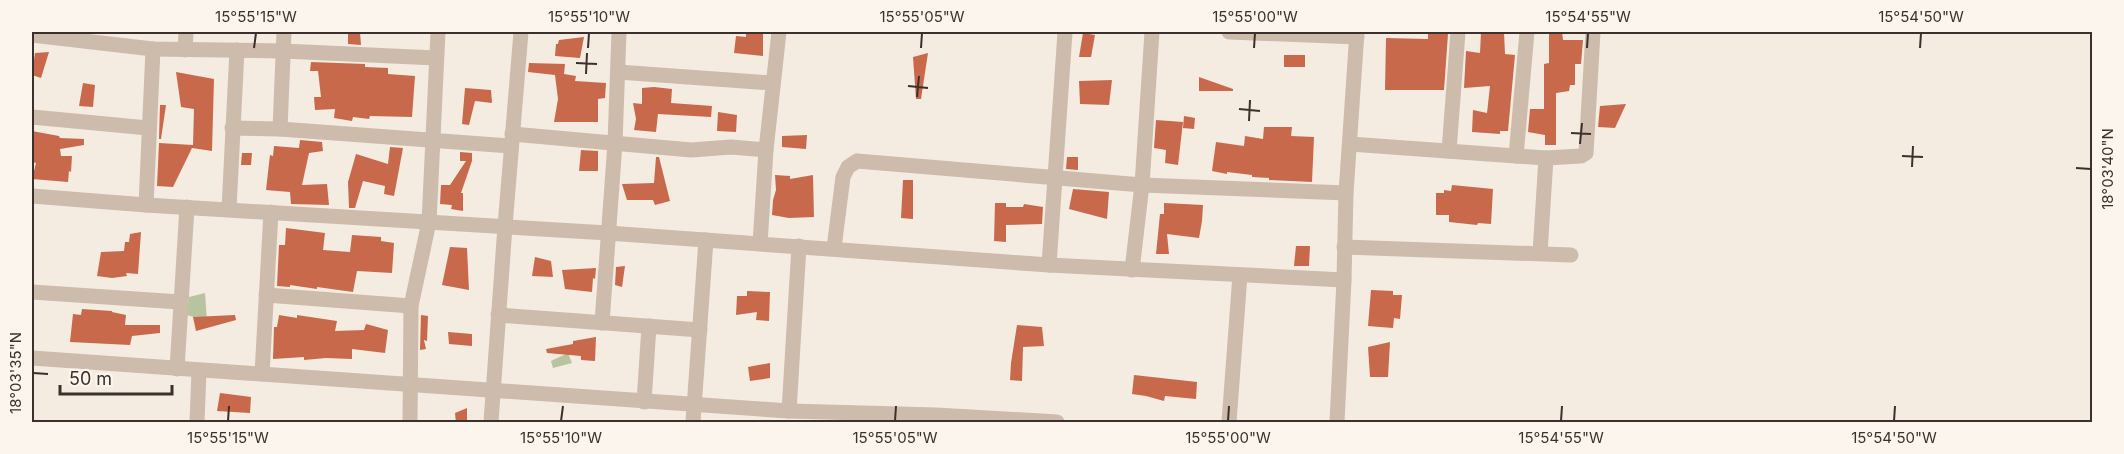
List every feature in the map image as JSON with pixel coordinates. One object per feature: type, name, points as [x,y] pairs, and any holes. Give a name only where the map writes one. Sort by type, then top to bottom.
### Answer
[{"type":"street","points":[[185,50],[186,32]]},
{"type":"street","points":[[280,129],[284,32]]},
{"type":"street","points":[[410,423],[411,306],[429,222],[438,32]]},
{"type":"street","points":[[491,423],[504,226],[521,32]]},
{"type":"street","points":[[602,323],[615,143],[619,32]]},
{"type":"street","points":[[760,244],[772,82],[779,32]]},
{"type":"street","points":[[1049,265],[1065,32]]},
{"type":"street","points":[[1132,270],[1142,185],[1152,32]]},
{"type":"street","points":[[1229,32],[1357,34],[1346,193],[1337,423]]},
{"type":"street","points":[[1449,151],[1458,32]]},
{"type":"street","points":[[1516,156],[1527,32]]},
{"type":"street","points":[[1350,144],[1546,158],[1581,156],[1586,153],[1593,32]]},
{"type":"street","points":[[32,35],[153,49],[283,51],[436,58]]},
{"type":"street","points":[[146,205],[153,49]]},
{"type":"street","points":[[229,209],[237,50]]},
{"type":"street","points":[[618,72],[772,82]]},
{"type":"street","points":[[32,117],[148,128]]},
{"type":"street","points":[[232,128],[280,129],[432,140],[615,143],[691,150],[731,147],[766,150]]},
{"type":"street","points":[[1540,253],[1546,158]]},
{"type":"street","points":[[834,248],[843,177],[848,167],[857,161],[1142,185],[1346,193]]},
{"type":"street","points":[[32,196],[146,205],[608,232],[1049,265],[1344,279]]},
{"type":"street","points":[[177,369],[187,207]]},
{"type":"street","points":[[262,374],[271,212]]},
{"type":"street","points":[[693,423],[706,240]]},
{"type":"street","points":[[789,411],[799,246]]},
{"type":"street","points":[[1344,247],[1570,255]]},
{"type":"street","points":[[1229,423],[1240,275]]},
{"type":"street","points":[[32,292],[180,302]]},
{"type":"street","points":[[266,295],[411,306]]},
{"type":"street","points":[[498,315],[700,330]]},
{"type":"street","points":[[644,402],[649,326]]},
{"type":"street","points":[[32,358],[644,402],[936,419],[1057,423]]},
{"type":"street","points":[[197,423],[199,371]]},
{"type":"green space","points":[[205,293],[207,321],[187,315],[189,297]]},
{"type":"green space","points":[[568,353],[572,363],[553,368],[551,361]]},
{"type":"building","points":[[348,32],[360,32],[361,45],[348,44]]},
{"type":"building","points":[[746,32],[763,32],[763,56],[734,53],[736,36],[746,37]]},
{"type":"building","points":[[1481,32],[1504,32],[1505,54],[1515,55],[1508,131],[1500,131],[1500,134],[1472,132],[1473,110],[1487,113],[1490,86],[1464,88],[1466,51],[1480,53]]},
{"type":"building","points":[[1549,32],[1562,32],[1563,40],[1583,40],[1581,64],[1575,64],[1575,85],[1570,85],[1569,91],[1556,93],[1556,145],[1545,145],[1545,135],[1528,132],[1530,109],[1544,109],[1544,64],[1549,63]]},
{"type":"building","points":[[1083,33],[1095,35],[1091,57],[1079,57]]},
{"type":"building","points":[[1428,34],[1448,34],[1444,90],[1385,90],[1386,38],[1428,39]]},
{"type":"building","points":[[584,37],[580,58],[555,56],[556,44],[559,40]]},
{"type":"building","points":[[49,52],[41,78],[32,75],[35,53]]},
{"type":"building","points":[[928,53],[921,99],[916,99],[913,57]]},
{"type":"building","points":[[1284,55],[1305,55],[1305,67],[1284,67]]},
{"type":"building","points":[[311,62],[365,64],[365,67],[388,68],[388,74],[415,76],[412,117],[370,116],[369,119],[353,117],[352,121],[334,118],[335,109],[315,110],[314,97],[321,97],[318,71],[310,71]]},
{"type":"building","points":[[529,63],[565,64],[564,74],[576,76],[575,81],[606,83],[605,98],[598,99],[598,122],[554,122],[558,99],[555,75],[528,72]]},
{"type":"building","points":[[176,72],[214,79],[212,151],[192,148],[173,187],[157,186],[159,143],[193,145],[194,109],[181,107]]},
{"type":"building","points":[[1199,77],[1233,89],[1233,91],[1199,91]]},
{"type":"building","points":[[1112,80],[1109,105],[1080,104],[1079,81]]},
{"type":"building","points":[[83,83],[95,85],[93,107],[79,106]]},
{"type":"building","points":[[465,88],[491,90],[492,103],[475,101],[469,125],[462,124]]},
{"type":"building","points":[[642,88],[672,89],[671,103],[712,106],[711,117],[658,114],[656,132],[634,130],[636,119],[633,103],[642,104]]},
{"type":"building","points":[[1626,104],[1615,128],[1598,127],[1600,106]]},
{"type":"building","points":[[160,105],[166,105],[161,139],[159,139]]},
{"type":"building","points":[[718,112],[737,115],[736,132],[717,131]]},
{"type":"building","points":[[1184,116],[1195,118],[1194,129],[1183,128]]},
{"type":"building","points":[[1156,120],[1183,122],[1178,165],[1165,163],[1166,150],[1154,148]]},
{"type":"building","points":[[1264,127],[1292,127],[1291,136],[1314,137],[1312,182],[1269,180],[1269,178],[1252,177],[1252,175],[1212,171],[1216,142],[1244,146],[1245,136],[1263,139]]},
{"type":"building","points":[[32,131],[60,138],[84,139],[84,145],[60,149],[61,156],[72,156],[68,182],[32,179],[36,163],[32,162]]},
{"type":"building","points":[[807,135],[806,149],[782,147],[782,136]]},
{"type":"building","points":[[300,140],[322,142],[323,151],[309,153],[302,185],[327,184],[329,205],[291,204],[290,192],[266,190],[270,155],[273,156],[274,146],[299,148]]},
{"type":"building","points":[[390,147],[403,148],[394,196],[384,194],[385,186],[363,181],[355,208],[349,208],[348,182],[356,154],[388,164]]},
{"type":"building","points":[[581,150],[598,151],[598,171],[579,171]]},
{"type":"building","points":[[460,152],[472,153],[472,161],[461,193],[463,193],[463,211],[451,209],[452,205],[440,204],[441,185],[450,185],[466,161],[460,161]]},
{"type":"building","points":[[242,153],[252,153],[251,165],[241,165]]},
{"type":"building","points":[[656,157],[659,157],[670,201],[655,205],[653,200],[627,200],[622,184],[654,183]]},
{"type":"building","points":[[1067,157],[1078,157],[1078,170],[1066,169]]},
{"type":"building","points":[[775,175],[790,176],[790,179],[813,175],[814,217],[789,218],[772,215],[776,190]]},
{"type":"building","points":[[903,180],[913,180],[913,219],[901,218]]},
{"type":"building","points":[[1452,185],[1493,189],[1491,224],[1449,222],[1449,215],[1436,215],[1436,193],[1444,193],[1444,190],[1451,191]]},
{"type":"building","points":[[1073,189],[1109,192],[1107,219],[1069,209]]},
{"type":"building","points":[[995,203],[1006,203],[1006,207],[1023,207],[1024,204],[1043,207],[1042,224],[1006,225],[1006,242],[994,241]]},
{"type":"building","points":[[1164,203],[1203,205],[1202,221],[1199,238],[1167,234],[1169,254],[1156,254],[1160,214],[1164,214]]},
{"type":"building","points":[[286,228],[325,233],[323,250],[350,252],[352,235],[381,237],[381,241],[394,243],[392,273],[357,271],[353,292],[317,287],[317,289],[290,285],[290,287],[277,286],[279,245],[285,245]]},
{"type":"building","points":[[141,232],[138,274],[126,273],[127,276],[112,278],[97,276],[101,252],[124,251],[125,242],[129,242],[130,234]]},
{"type":"building","points":[[1296,246],[1310,246],[1309,266],[1294,266]]},
{"type":"building","points":[[450,247],[467,248],[469,290],[442,285]]},
{"type":"building","points":[[535,257],[551,261],[553,277],[532,276]]},
{"type":"building","points":[[625,266],[622,287],[615,285],[616,267]]},
{"type":"building","points":[[596,268],[592,292],[565,289],[562,270]]},
{"type":"building","points":[[1371,290],[1393,291],[1393,295],[1402,295],[1400,319],[1394,318],[1393,328],[1368,326]]},
{"type":"building","points":[[747,291],[770,292],[769,321],[756,320],[757,312],[736,315],[737,296],[747,296]]},
{"type":"building","points":[[82,309],[112,311],[126,315],[125,325],[160,325],[160,333],[132,336],[130,345],[70,342],[73,314],[81,315]]},
{"type":"building","points":[[235,315],[236,320],[196,331],[193,317]]},
{"type":"building","points":[[279,315],[297,318],[297,315],[337,321],[335,331],[364,330],[366,324],[388,330],[385,353],[352,349],[352,359],[304,360],[304,357],[273,359],[274,327],[277,327]]},
{"type":"building","points":[[421,315],[428,316],[427,341],[424,340],[426,349],[420,350]]},
{"type":"building","points":[[1017,325],[1042,327],[1044,346],[1023,347],[1022,381],[1010,380]]},
{"type":"building","points":[[448,332],[472,334],[472,346],[449,344]]},
{"type":"building","points":[[596,337],[595,361],[581,360],[581,356],[547,353],[546,349]]},
{"type":"building","points":[[1390,342],[1388,377],[1370,377],[1368,347]]},
{"type":"building","points":[[770,363],[770,378],[750,381],[748,367]]},
{"type":"building","points":[[1134,375],[1197,382],[1196,399],[1165,396],[1164,401],[1132,394]]},
{"type":"building","points":[[220,393],[251,397],[250,413],[217,411]]},
{"type":"building","points":[[467,408],[467,423],[456,423],[455,413]]}]
